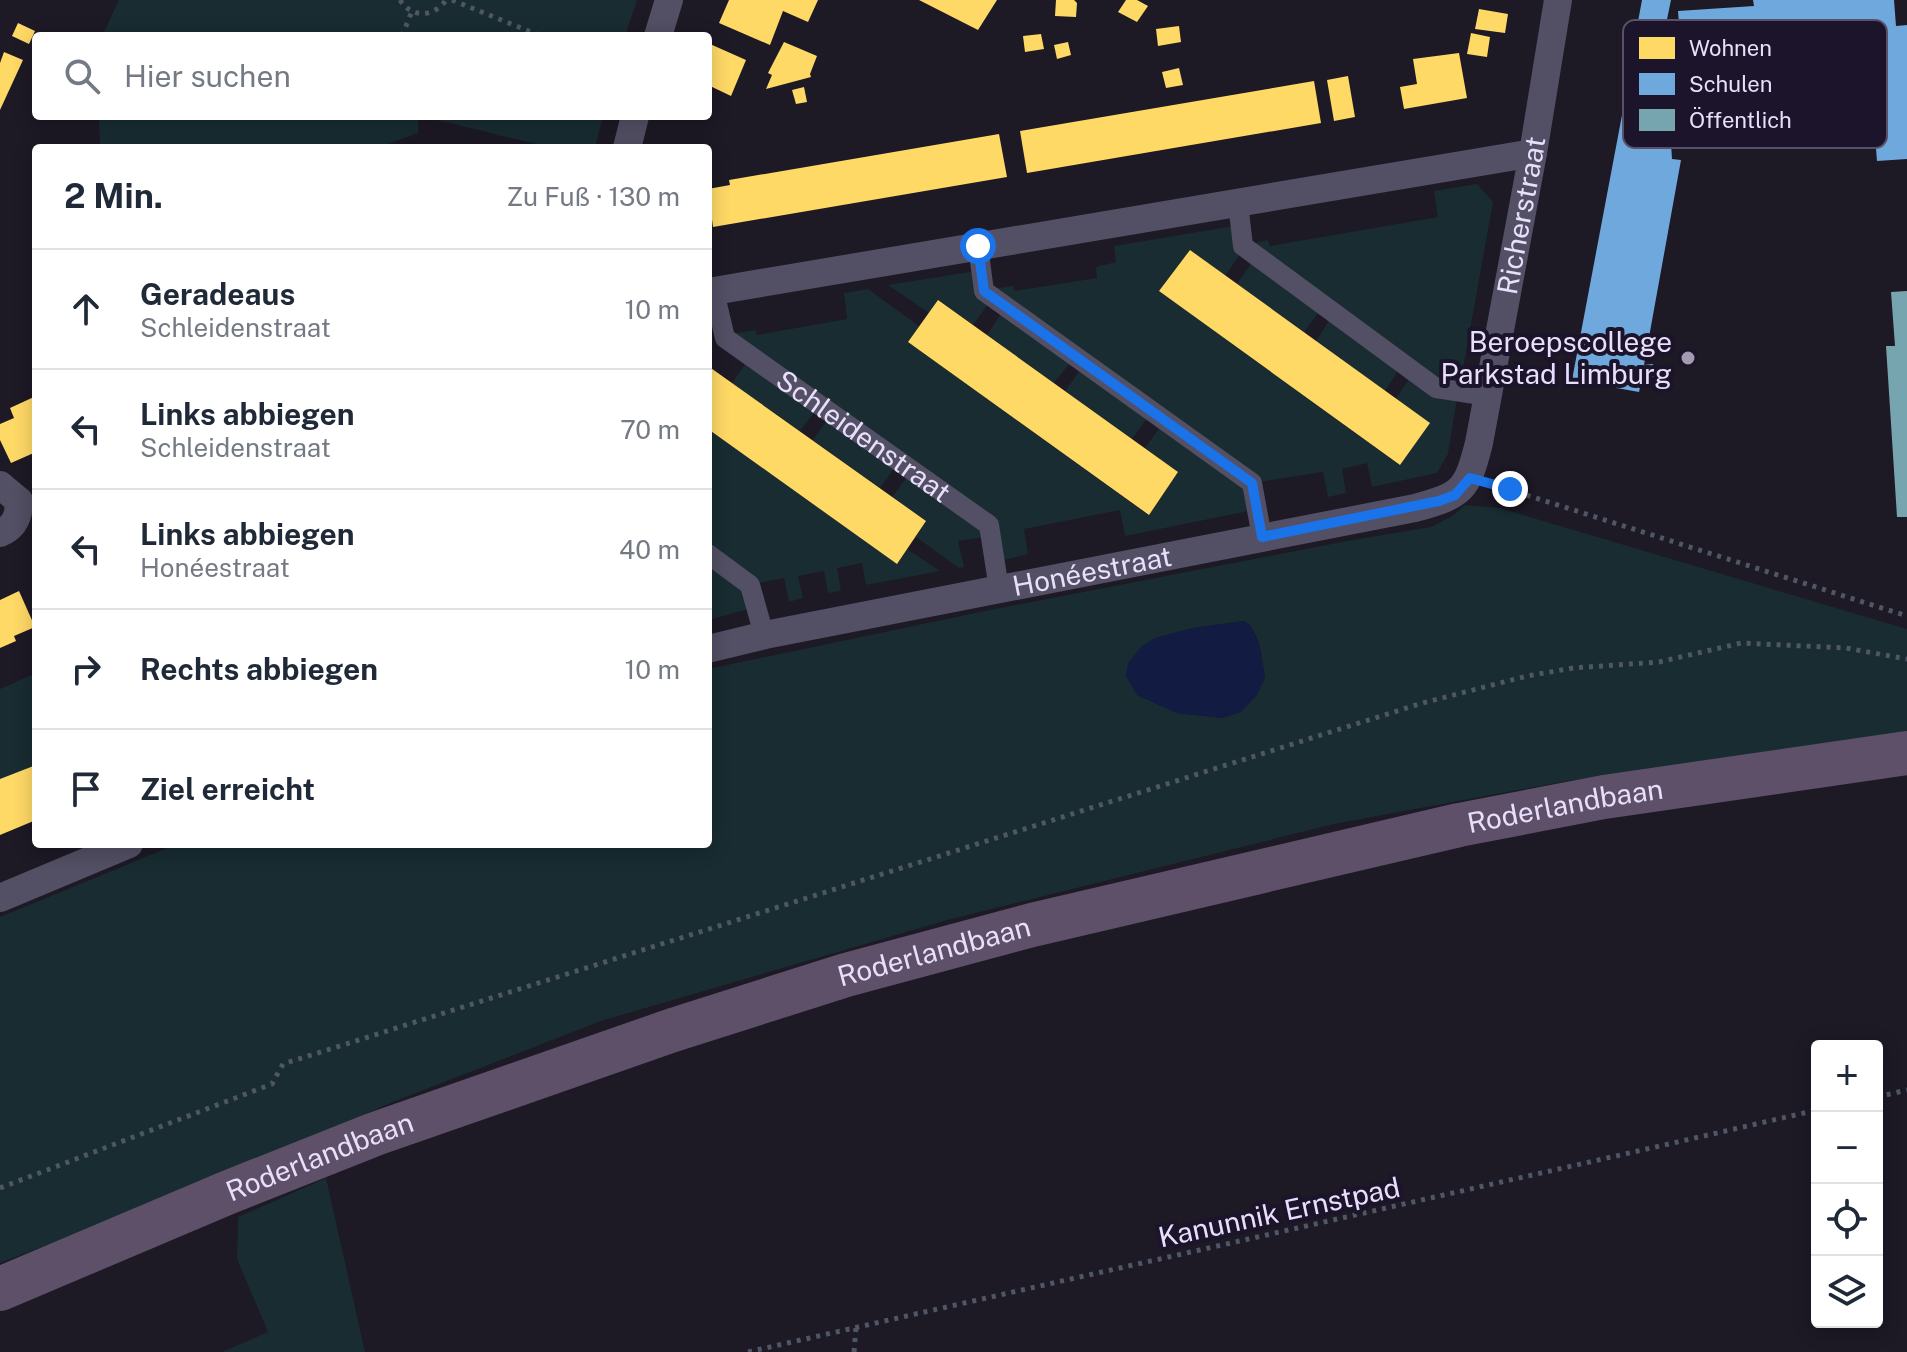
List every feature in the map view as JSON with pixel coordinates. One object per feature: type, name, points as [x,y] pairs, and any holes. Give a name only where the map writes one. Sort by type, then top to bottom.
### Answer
[{"type":"main road","name":"Roderlandbaan","points":[[0,1289],[375,1134],[673,1030],[846,975],[1032,925],[1459,825],[1604,797],[1907,753]]},
{"type":"street","points":[[659,32],[669,0]]},
{"type":"street","name":"Richerstraat","points":[[1470,478],[1533,153],[1558,0]]},
{"type":"street","points":[[628,144],[634,120]]},
{"type":"street","name":"Schleidenstraat","points":[[712,291],[1533,153]]},
{"type":"street","points":[[1238,203],[1243,246],[1436,388],[1488,396]]},
{"type":"street","points":[[978,246],[984,291],[1252,483],[1262,537]]},
{"type":"street","name":"Schleidenstraat","points":[[712,294],[725,338],[989,525],[999,589]]},
{"type":"street","name":"Honéestraat","points":[[712,648],[764,635],[1439,501],[1455,495],[1470,478]]},
{"type":"street","points":[[0,533],[19,517],[18,493]]},
{"type":"street","points":[[712,557],[750,585],[764,635]]},
{"type":"street","points":[[0,898],[119,848]]},
{"type":"path","points":[[400,0],[412,11],[429,13],[440,8],[446,0]]},
{"type":"path","points":[[452,0],[531,32]]},
{"type":"path","points":[[404,32],[412,11]]},
{"type":"path","points":[[1470,478],[1907,616]]},
{"type":"path","points":[[0,1188],[272,1084],[283,1064],[1419,704],[1527,676],[1573,668],[1659,662],[1741,643],[1846,648],[1907,659]]},
{"type":"path","points":[[1883,1096],[1907,1090]]},
{"type":"path","name":"Kanunnik Ernstpad","points":[[748,1352],[1811,1111]]},
{"type":"path","points":[[854,1352],[856,1327]]},
{"type":"green space","points":[[119,0],[637,0],[626,32],[104,32]]},
{"type":"green space","points":[[99,120],[418,120],[418,133],[388,144],[100,144]]},
{"type":"green space","points":[[437,120],[602,120],[596,144],[536,144]]},
{"type":"green space","points":[[1477,184],[1493,202],[1460,386],[1442,383],[1250,244],[1268,240],[1270,246],[1438,217],[1434,191]]},
{"type":"green space","points":[[1233,226],[1241,253],[1225,276],[1190,250],[1159,291],[1399,465],[1426,428],[1396,398],[1410,378],[1457,398],[1448,454],[1437,473],[1372,487],[1367,463],[1342,469],[1346,493],[1328,497],[1323,472],[1259,482],[991,289],[1013,286],[1015,291],[1097,278],[1096,267],[1116,262],[1114,246]]},
{"type":"green space","points":[[1252,262],[1320,311],[1304,332],[1237,284]]},
{"type":"green space","points":[[976,271],[989,303],[973,325],[939,301],[929,313],[888,285]]},
{"type":"green space","points":[[868,289],[919,326],[908,342],[1148,515],[1178,473],[1145,448],[1160,427],[1246,488],[1249,511],[1125,536],[1120,510],[1024,529],[1028,554],[1003,560],[995,521],[732,334],[755,330],[757,335],[847,319],[844,293]]},
{"type":"green space","points":[[1002,312],[1071,362],[1054,383],[987,335]]},
{"type":"green space","points":[[1330,319],[1399,369],[1385,391],[1316,341]]},
{"type":"green space","points":[[747,361],[816,410],[800,431],[732,383]]},
{"type":"green space","points":[[1081,369],[1148,417],[1132,439],[1065,391]]},
{"type":"green space","points":[[828,419],[896,466],[880,488],[813,440]]},
{"type":"green space","points":[[712,432],[896,563],[907,549],[940,571],[866,585],[862,563],[837,568],[841,591],[828,593],[824,571],[798,576],[803,598],[789,602],[784,578],[758,583],[712,550]]},
{"type":"green space","points":[[908,476],[984,529],[985,537],[958,541],[964,567],[959,568],[916,537],[926,521],[892,497]]},
{"type":"green space","points":[[1465,505],[1500,508],[1907,629],[1907,732],[1567,781],[1334,824],[951,919],[601,1021],[393,1102],[198,1187],[0,1263],[0,917],[167,848],[712,848],[712,668],[985,611],[1431,527],[1454,515]],"holes":[[[1244,621],[1254,632],[1265,678],[1223,718],[1177,713],[1137,695],[1155,638],[1193,628]]]},
{"type":"green space","points":[[712,566],[744,589],[749,609],[712,619]]},
{"type":"green space","points":[[32,675],[32,767],[0,779],[0,689]]},
{"type":"green space","points":[[326,1178],[365,1352],[222,1352],[268,1332],[237,1259],[238,1217]]},
{"type":"water","points":[[1244,621],[1251,626],[1260,648],[1265,678],[1257,695],[1241,712],[1223,718],[1177,713],[1137,695],[1126,676],[1128,663],[1142,646],[1155,638],[1193,628]]},
{"type":"building: Wohnen","points":[[729,0],[818,0],[808,22],[783,11],[770,45],[719,23]]},
{"type":"building: Wohnen","points":[[919,0],[997,0],[978,30]]},
{"type":"building: Wohnen","points":[[1056,0],[1074,0],[1077,3],[1076,17],[1055,16]]},
{"type":"building: Wohnen","points":[[1126,0],[1137,0],[1148,6],[1137,22],[1118,12]]},
{"type":"building: Wohnen","points":[[1479,9],[1508,14],[1505,33],[1475,29]]},
{"type":"building: Wohnen","points":[[18,23],[35,31],[29,44],[12,36]]},
{"type":"building: Wohnen","points":[[1179,26],[1181,42],[1158,46],[1156,29]]},
{"type":"building: Wohnen","points":[[1471,33],[1490,37],[1487,57],[1467,54]]},
{"type":"building: Wohnen","points":[[1041,34],[1044,49],[1025,52],[1023,36]]},
{"type":"building: Wohnen","points":[[784,42],[817,56],[811,77],[766,89],[772,75],[768,73]]},
{"type":"building: Wohnen","points":[[1068,42],[1071,55],[1057,59],[1054,45]]},
{"type":"building: Wohnen","points":[[712,45],[746,60],[731,96],[712,87]]},
{"type":"building: Wohnen","points":[[4,52],[23,60],[0,110],[0,63]]},
{"type":"building: Wohnen","points":[[1459,53],[1467,98],[1404,109],[1400,87],[1417,84],[1413,59]]},
{"type":"building: Wohnen","points":[[1179,68],[1183,85],[1166,88],[1162,72]]},
{"type":"building: Wohnen","points":[[1348,76],[1355,117],[1334,121],[1327,80]]},
{"type":"building: Wohnen","points":[[1314,81],[1321,123],[1027,173],[1020,131]]},
{"type":"building: Wohnen","points":[[804,87],[807,102],[796,104],[792,90]]},
{"type":"building: Wohnen","points":[[999,134],[1007,177],[713,227],[712,188],[730,185],[729,180]]},
{"type":"building: Wohnen","points":[[1190,250],[1430,423],[1400,465],[1159,291]]},
{"type":"building: Wohnen","points":[[938,300],[1178,472],[1149,515],[908,342]]},
{"type":"building: Wohnen","points":[[712,369],[926,521],[897,564],[712,432]]},
{"type":"building: Wohnen","points":[[32,398],[32,454],[11,463],[0,440],[0,424],[14,418],[10,408]]},
{"type":"building: Wohnen","points":[[19,591],[32,620],[32,628],[14,636],[16,641],[0,648],[0,600]]},
{"type":"building: Wohnen","points":[[32,767],[32,822],[0,835],[0,779]]},
{"type":"building: Schulen","points":[[1642,0],[1671,0],[1667,20],[1638,20]]},
{"type":"building: Schulen","points":[[1753,0],[1894,0],[1896,26],[1907,25],[1907,159],[1877,161],[1876,148],[1887,148],[1887,20],[1679,20],[1678,11],[1754,6]]},
{"type":"building: Schulen","points":[[1623,110],[1623,148],[1671,148],[1672,159],[1681,160],[1644,365],[1653,364],[1654,377],[1642,378],[1639,392],[1572,380]]},
{"type":"building: Öffentlich","points":[[1907,291],[1907,517],[1897,517],[1886,346],[1895,346],[1891,292]]},
{"type":"place","name":"Beroepscollege Parkstad Limburg","points":[[1688,358]]},
{"type":"route","points":[[978,246],[984,291],[1252,483],[1262,537],[1415,508],[1455,495],[1470,478],[1510,489]]}]
